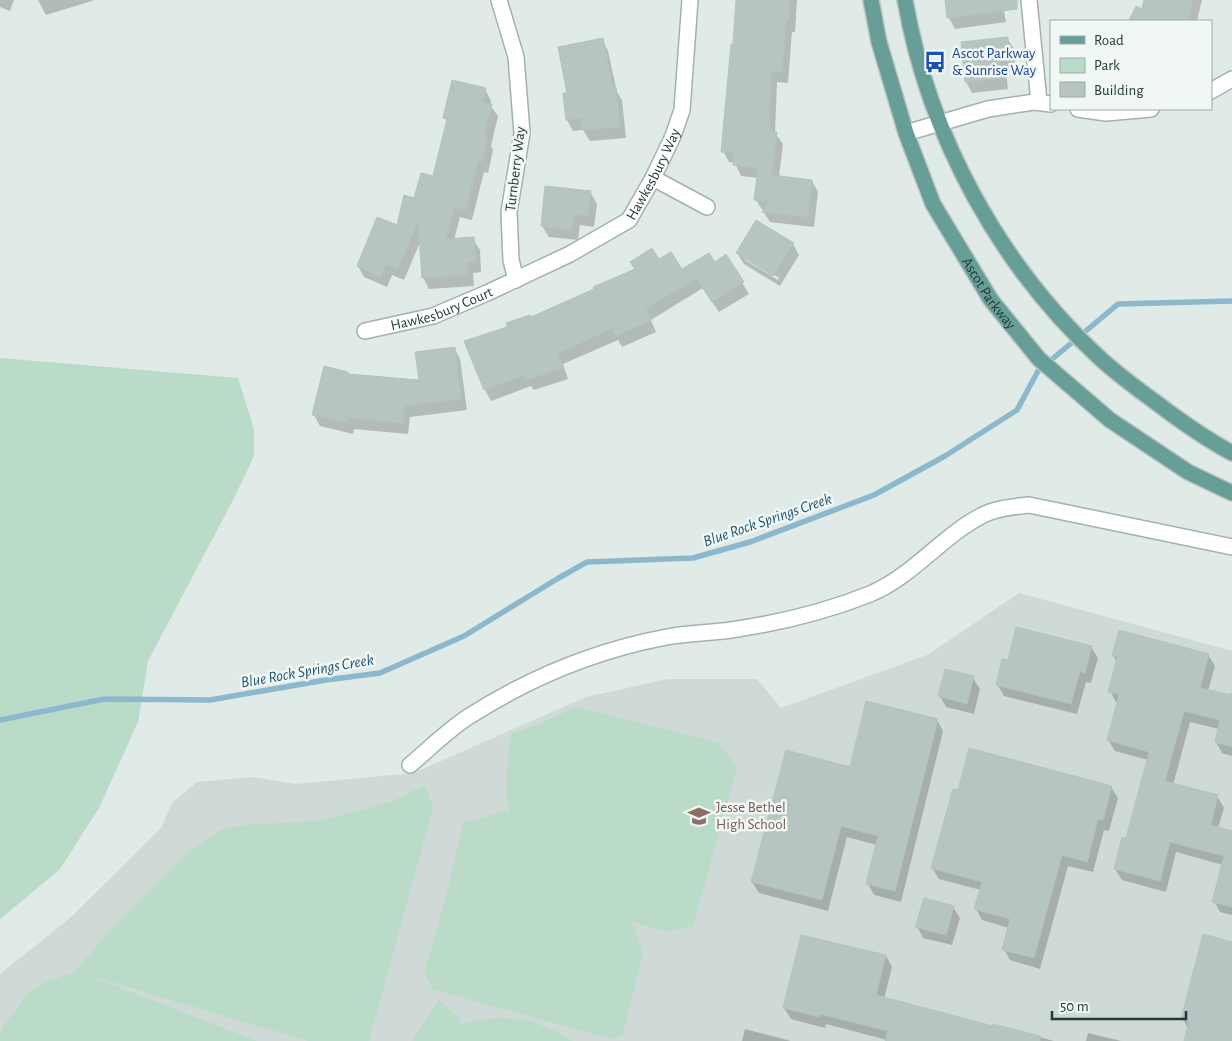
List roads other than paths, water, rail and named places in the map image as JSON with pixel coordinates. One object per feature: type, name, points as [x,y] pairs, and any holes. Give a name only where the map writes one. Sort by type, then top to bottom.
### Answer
[{"type":"main road","name":"Ascot Parkway","points":[[871,0],[879,42],[906,134],[933,204],[991,300],[1039,359],[1118,426],[1188,472],[1232,493]]},
{"type":"main road","points":[[904,0],[919,65],[954,155],[987,222],[1031,283],[1063,321],[1124,379],[1195,431],[1232,453]]},
{"type":"street","name":"Turnberry Way","points":[[499,0],[516,57],[522,133],[509,212],[510,260],[516,280]]},
{"type":"street","name":"Hawkesbury Way","points":[[516,280],[570,254],[629,220],[653,178],[673,136],[682,110],[690,0]]},
{"type":"street","points":[[906,134],[988,110],[1034,102],[1045,103],[1029,0]]},
{"type":"street","points":[[1212,90],[1232,80]]},
{"type":"street","points":[[1085,110],[1106,113],[1140,110]]},
{"type":"street","points":[[653,178],[707,207]]},
{"type":"street","name":"Hawkesbury Court","points":[[365,331],[433,316],[516,280]]},
{"type":"street","points":[[410,765],[467,718],[522,686],[561,668],[601,653],[667,637],[731,630],[814,614],[846,603],[904,575],[982,515],[1000,509],[1029,505],[1232,546]]},
{"type":"waterway","name":"Blue Rock Springs Creek","points":[[0,720],[104,699],[210,700],[326,680],[380,673],[464,636],[587,562],[693,558],[750,542],[874,495],[945,456],[1017,410],[1038,371],[1118,304],[1232,301]]},
{"type":"place","name":"Ascot Parkway & Sunrise Way","points":[[935,62]]},
{"type":"place","name":"Jesse Bethel High School","points":[[699,816]]}]
